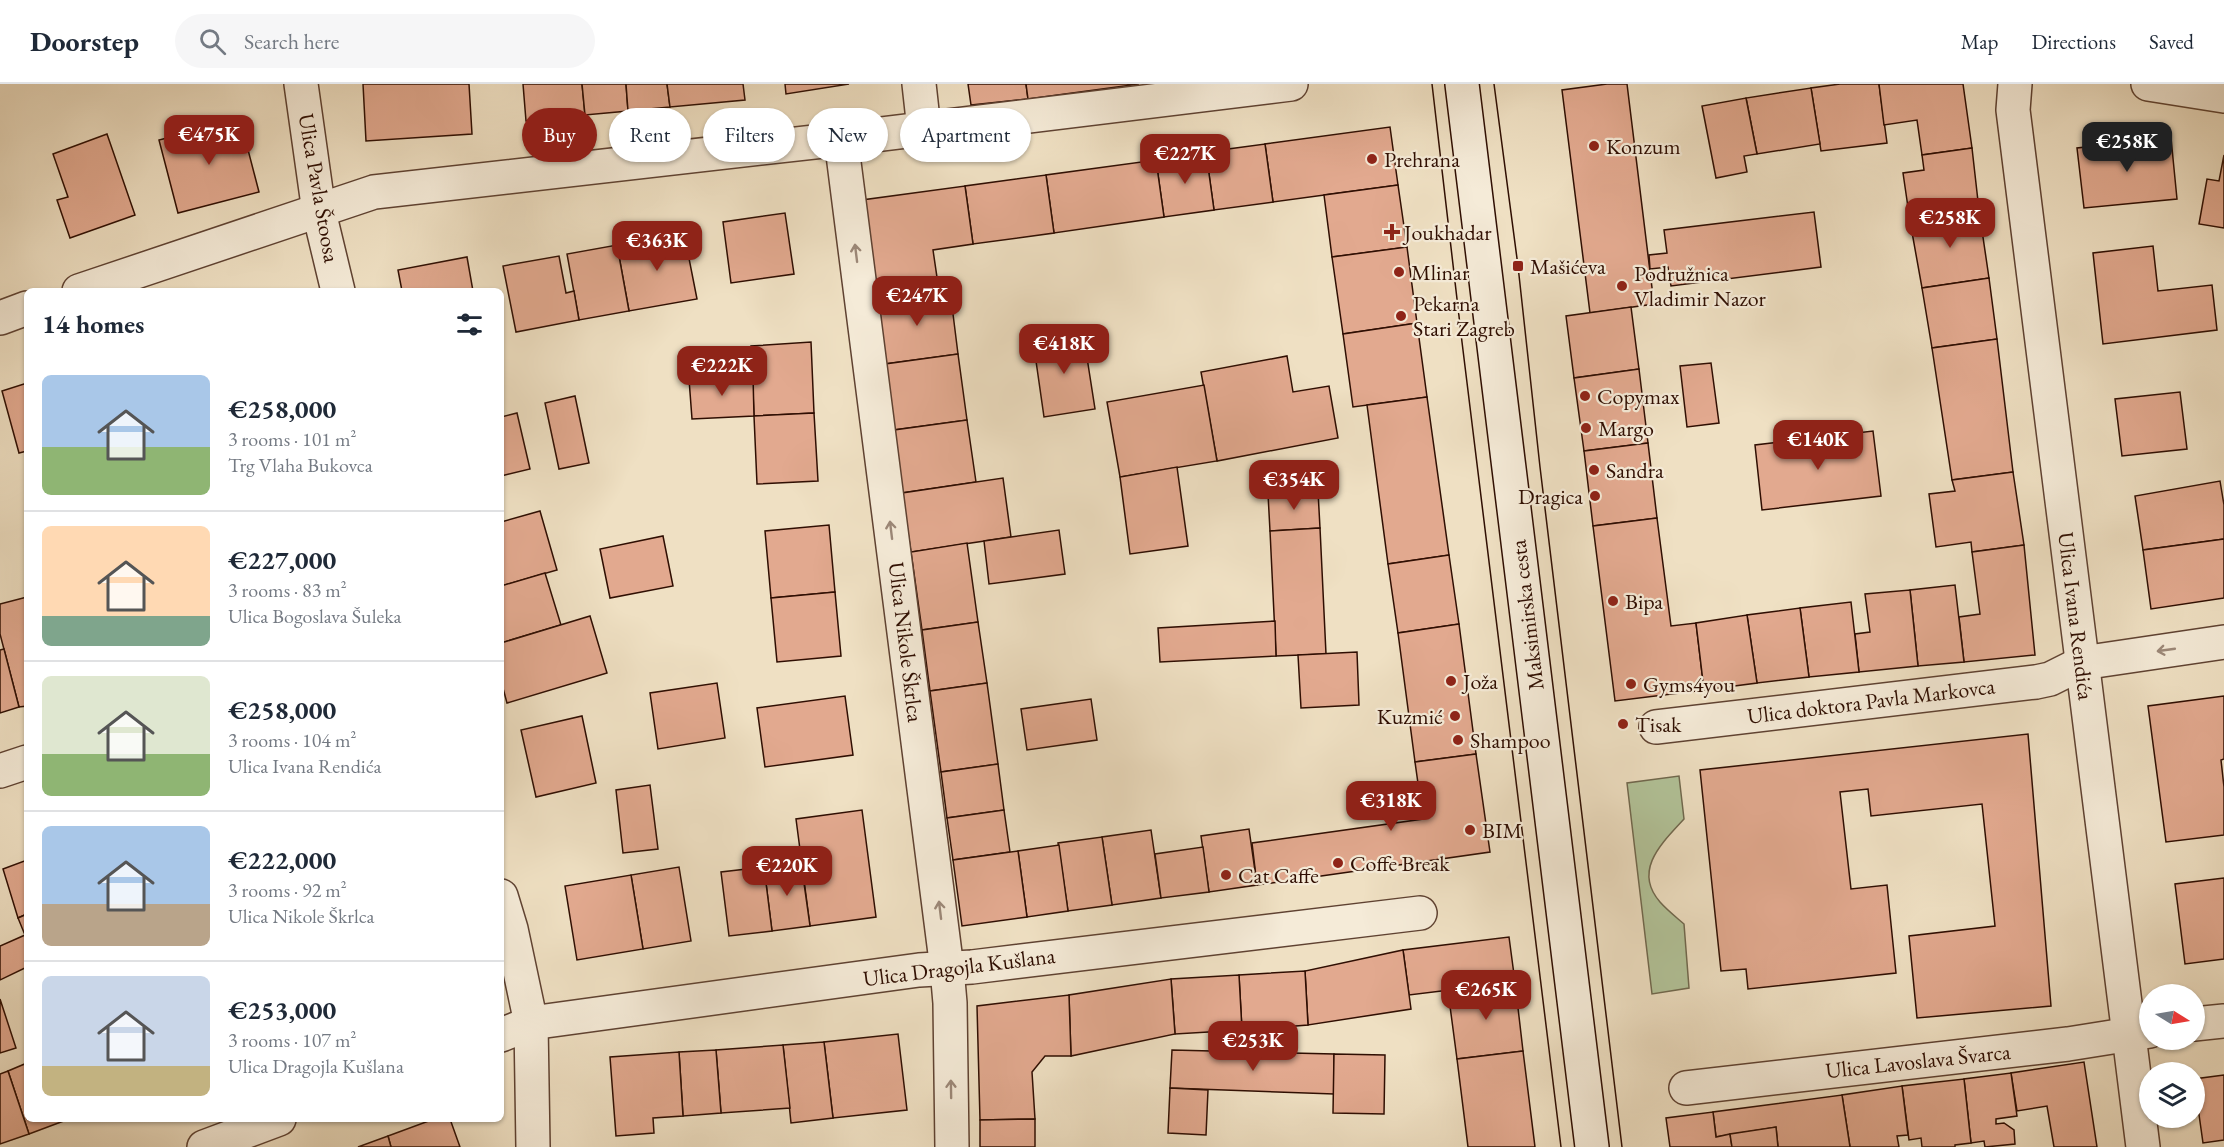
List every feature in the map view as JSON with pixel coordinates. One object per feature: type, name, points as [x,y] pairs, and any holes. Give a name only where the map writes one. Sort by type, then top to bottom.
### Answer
[{"type":"street","name":"Ulica Pavla Štoosa","points":[[301,84],[319,212],[337,288]]},
{"type":"street","points":[[919,84],[922,108]]},
{"type":"street","points":[[1031,116],[1291,84]]},
{"type":"street","name":"Maksimirska cesta","points":[[1462,84],[1592,1147]]},
{"type":"street","name":"Ulica Ivana Rendića","points":[[2015,84],[2013,110],[2082,663],[2139,1033]]},
{"type":"street","points":[[2152,85],[2224,96]]},
{"type":"street","points":[[88,288],[374,192],[807,143]]},
{"type":"street","name":"Ulica Nikole Škrlca","points":[[844,162],[947,969],[950,1003],[952,1147]]},
{"type":"street","points":[[0,318],[24,309]]},
{"type":"street","name":"Ulica doktora Pavla Markovca","points":[[1656,727],[2036,682],[2049,679],[2082,663],[2224,642]]},
{"type":"street","points":[[0,771],[24,763]]},
{"type":"street","points":[[504,906],[531,1023],[533,1147]]},
{"type":"street","name":"Ulica Dragojla Kušlana","points":[[504,1034],[531,1023],[918,970],[947,969],[1420,913]]},
{"type":"street","points":[[2205,1023],[2224,1021]]},
{"type":"street","name":"Ulica Lavoslava Švarca","points":[[1686,1088],[2068,1044],[2139,1033]]},
{"type":"street","name":"Ulica Ivana Rendića","points":[[2140,1050],[2143,1147]]},
{"type":"street","points":[[204,1147],[271,1122]]},
{"type":"green space","points":[[1679,776],[1684,819],[1667,837],[1654,857],[1649,879],[1652,890],[1660,902],[1684,924],[1689,988],[1652,994],[1627,783]]},
{"type":"building","points":[[363,84],[469,84],[472,134],[366,141]]},
{"type":"building","points":[[523,84],[582,84],[584,108],[525,108]]},
{"type":"building","points":[[582,84],[626,84],[628,108],[609,108],[609,113],[597,114],[597,108],[584,108]]},
{"type":"building","points":[[626,84],[667,84],[670,107],[628,108]]},
{"type":"building","points":[[667,84],[743,84],[745,100],[670,107]]},
{"type":"building","points":[[785,84],[849,84],[786,94]]},
{"type":"building","points":[[968,84],[1026,84],[1028,99],[971,105]]},
{"type":"building","points":[[1026,84],[1139,84],[1028,99]]},
{"type":"building","points":[[1607,84],[1627,84],[1654,304],[1590,313],[1562,90]]},
{"type":"building","points":[[1840,84],[1879,84],[1887,143],[1821,151],[1811,88]]},
{"type":"building","points":[[1879,84],[1963,84],[1972,148],[1922,155],[1917,120],[1884,125]]},
{"type":"building","points":[[1811,88],[1820,144],[1757,154],[1746,98]]},
{"type":"building","points":[[1746,98],[1757,154],[1744,156],[1747,172],[1716,178],[1702,106]]},
{"type":"building","points":[[240,119],[259,192],[178,213],[159,140]]},
{"type":"building","points":[[1390,127],[1398,185],[1273,202],[1265,144]]},
{"type":"building","points":[[107,134],[135,215],[70,238],[57,200],[68,197],[53,154]]},
{"type":"building","points":[[2171,138],[2177,199],[2084,208],[2077,148]]},
{"type":"building","points":[[1265,144],[1273,202],[1214,210],[1206,152]]},
{"type":"building","points":[[1972,148],[1979,210],[1910,221],[1903,173],[1924,170],[1922,155]]},
{"type":"building","points":[[1206,152],[1214,210],[1164,217],[1156,160]]},
{"type":"building","points":[[2224,155],[2224,228],[2199,224],[2207,179],[2219,181]]},
{"type":"building","points":[[1156,160],[1164,217],[1054,233],[1046,175]]},
{"type":"building","points":[[1046,175],[1054,233],[973,244],[965,186]]},
{"type":"building","points":[[1398,185],[1407,247],[1332,257],[1324,195]]},
{"type":"building","points":[[965,186],[973,244],[933,250],[939,291],[876,301],[862,200]]},
{"type":"building","points":[[1979,210],[1989,278],[1922,288],[1910,221]]},
{"type":"building","points":[[1814,212],[1821,267],[1671,286],[1668,267],[1650,269],[1649,255],[1667,253],[1664,230]]},
{"type":"building","points":[[785,213],[794,274],[731,283],[723,222]]},
{"type":"building","points":[[684,233],[697,299],[629,311],[617,245]]},
{"type":"building","points":[[617,245],[629,311],[579,320],[567,254]]},
{"type":"building","points":[[2153,246],[2158,291],[2212,285],[2217,330],[2103,344],[2093,253]]},
{"type":"building","points":[[1407,247],[1417,323],[1343,334],[1332,257]]},
{"type":"building","points":[[559,256],[566,293],[574,291],[579,320],[516,332],[503,266]]},
{"type":"building","points":[[467,257],[472,288],[401,288],[398,270]]},
{"type":"building","points":[[1989,278],[1997,339],[1932,348],[1922,288]]},
{"type":"building","points":[[950,290],[958,354],[885,364],[876,301]]},
{"type":"building","points":[[1631,307],[1639,369],[1574,378],[1566,316]]},
{"type":"building","points":[[1417,323],[1427,397],[1353,407],[1343,334]]},
{"type":"building","points":[[1083,332],[1095,409],[1044,417],[1033,340]]},
{"type":"building","points":[[1997,339],[2013,472],[1952,480],[1932,348]]},
{"type":"building","points":[[811,342],[814,413],[754,416],[751,346]]},
{"type":"building","points":[[958,354],[967,420],[894,430],[885,364]]},
{"type":"building","points":[[1287,356],[1293,392],[1329,386],[1338,438],[1217,461],[1201,372]]},
{"type":"building","points":[[1711,363],[1719,423],[1687,427],[1680,366]]},
{"type":"building","points":[[1639,369],[1648,443],[1584,451],[1574,378]]},
{"type":"building","points":[[753,376],[754,416],[692,419],[689,379]]},
{"type":"building","points":[[24,384],[24,452],[19,453],[2,391]]},
{"type":"building","points":[[1204,385],[1217,461],[1120,477],[1107,402]]},
{"type":"building","points":[[2180,392],[2187,449],[2122,456],[2115,399]]},
{"type":"building","points":[[575,396],[589,463],[559,469],[545,403]]},
{"type":"building","points":[[1427,397],[1449,555],[1388,564],[1367,405]]},
{"type":"building","points":[[517,413],[530,469],[504,475],[504,416]]},
{"type":"building","points":[[814,413],[818,481],[757,484],[754,416]]},
{"type":"building","points":[[967,420],[976,482],[902,493],[894,430]]},
{"type":"building","points":[[1873,431],[1881,496],[1762,510],[1755,445]]},
{"type":"building","points":[[1648,443],[1657,518],[1593,526],[1584,451]]},
{"type":"building","points":[[1177,467],[1188,546],[1130,554],[1120,477]]},
{"type":"building","points":[[2013,472],[2024,545],[1972,552],[1971,542],[1936,547],[1929,494],[1955,491],[1952,480]]},
{"type":"building","points":[[1003,478],[1011,537],[911,552],[902,493]]},
{"type":"building","points":[[2220,481],[2224,505],[2224,539],[2143,550],[2135,496]]},
{"type":"building","points":[[1318,491],[1320,528],[1270,531],[1268,494]]},
{"type":"building","points":[[540,511],[557,570],[504,585],[504,521]]},
{"type":"building","points":[[1657,518],[1671,626],[1696,623],[1704,690],[1615,701],[1593,526]]},
{"type":"building","points":[[829,525],[835,592],[771,598],[765,531]]},
{"type":"building","points":[[1320,528],[1326,654],[1276,656],[1270,531]]},
{"type":"building","points":[[1059,530],[1065,574],[989,584],[984,541]]},
{"type":"building","points":[[663,536],[673,586],[610,598],[600,549]]},
{"type":"building","points":[[2224,539],[2224,598],[2151,609],[2143,550]]},
{"type":"building","points":[[967,543],[978,622],[922,630],[911,552]]},
{"type":"building","points":[[2024,545],[2035,655],[1964,662],[1959,617],[1980,614],[1972,552]]},
{"type":"building","points":[[1449,555],[1459,624],[1398,633],[1388,564]]},
{"type":"building","points":[[545,573],[561,625],[504,642],[504,585]]},
{"type":"building","points":[[1955,585],[1964,662],[1918,666],[1910,590]]},
{"type":"building","points":[[1910,590],[1918,666],[1859,672],[1855,634],[1870,632],[1865,594]]},
{"type":"building","points":[[835,592],[841,656],[777,662],[771,598]]},
{"type":"building","points":[[24,598],[24,706],[19,707],[0,634],[0,604]]},
{"type":"building","points":[[1851,602],[1859,672],[1809,677],[1800,608]]},
{"type":"building","points":[[1800,608],[1809,677],[1757,683],[1747,615]]},
{"type":"building","points":[[1747,615],[1757,683],[1704,690],[1696,623]]},
{"type":"building","points":[[590,616],[607,673],[507,703],[504,692],[504,642]]},
{"type":"building","points":[[1275,621],[1276,656],[1160,662],[1158,628]]},
{"type":"building","points":[[978,622],[987,683],[930,691],[922,630]]},
{"type":"building","points":[[1459,624],[1476,754],[1415,762],[1398,633]]},
{"type":"building","points":[[4,649],[19,707],[0,713],[0,650]]},
{"type":"building","points":[[1357,652],[1359,705],[1301,708],[1298,655]]},
{"type":"building","points":[[717,683],[725,738],[658,749],[650,693]]},
{"type":"building","points":[[987,683],[998,764],[941,772],[930,691]]},
{"type":"building","points":[[845,696],[853,755],[765,767],[757,708]]},
{"type":"building","points":[[2224,696],[2224,759],[2221,760],[2224,787],[2224,835],[2166,842],[2148,706]]},
{"type":"building","points":[[1091,699],[1097,740],[1027,750],[1021,709]]},
{"type":"building","points":[[582,716],[596,783],[536,797],[521,730]]},
{"type":"building","points":[[2028,734],[2051,1006],[1917,1018],[1909,936],[1995,926],[1982,804],[1871,816],[1868,789],[1840,792],[1851,889],[1887,885],[1896,973],[1748,989],[1746,969],[1721,971],[1700,770]]},
{"type":"building","points":[[1476,754],[1490,852],[1257,885],[1252,843],[1423,819],[1415,762]]},
{"type":"building","points":[[998,764],[1004,810],[947,818],[941,772]]},
{"type":"building","points":[[650,785],[658,849],[623,853],[616,790]]},
{"type":"building","points":[[862,810],[876,917],[810,926],[796,819]]},
{"type":"building","points":[[1004,810],[1010,852],[953,860],[947,818]]},
{"type":"building","points":[[1249,829],[1257,885],[1209,892],[1201,836]]},
{"type":"building","points":[[1151,830],[1161,898],[1112,905],[1102,837]]},
{"type":"building","points":[[1102,837],[1112,905],[1068,911],[1058,843]]},
{"type":"building","points":[[1059,845],[1068,911],[1027,917],[1018,851]]},
{"type":"building","points":[[1203,847],[1209,892],[1161,898],[1155,854]]},
{"type":"building","points":[[1018,851],[1027,917],[962,926],[953,860]]},
{"type":"building","points":[[24,861],[24,915],[18,918],[3,869]]},
{"type":"building","points":[[801,862],[810,926],[772,931],[764,867]]},
{"type":"building","points":[[679,867],[691,941],[643,949],[631,875]]},
{"type":"building","points":[[764,867],[772,931],[729,936],[721,872]]},
{"type":"building","points":[[631,875],[643,949],[577,960],[565,886]]},
{"type":"building","points":[[2224,878],[2224,959],[2185,964],[2175,884]]},
{"type":"building","points":[[24,915],[24,933],[18,918]]},
{"type":"building","points":[[24,935],[24,968],[0,980],[0,946]]},
{"type":"building","points":[[1509,937],[1515,982],[1409,995],[1403,950]]},
{"type":"building","points":[[1403,950],[1411,1009],[1308,1025],[1305,971]]},
{"type":"building","points":[[1305,971],[1308,1025],[1242,1030],[1239,975]]},
{"type":"building","points":[[1239,975],[1242,1030],[1175,1034],[1171,979]]},
{"type":"building","points":[[1171,979],[1175,1034],[1071,1056],[1069,995]]},
{"type":"building","points":[[1515,982],[1523,1051],[1457,1059],[1448,991]]},
{"type":"building","points":[[1069,995],[1071,1056],[1045,1056],[1032,1072],[1035,1119],[980,1120],[977,1006]]},
{"type":"building","points":[[0,999],[16,1048],[0,1053]]},
{"type":"building","points":[[898,1034],[907,1110],[833,1118],[824,1042]]},
{"type":"building","points":[[824,1042],[833,1118],[791,1123],[783,1045]]},
{"type":"building","points":[[783,1045],[790,1108],[721,1113],[716,1050]]},
{"type":"building","points":[[716,1050],[721,1113],[683,1116],[679,1052]]},
{"type":"building","points":[[1172,1050],[1334,1054],[1334,1094],[1170,1088]]},
{"type":"building","points":[[1523,1051],[1535,1147],[1468,1147],[1457,1059]]},
{"type":"building","points":[[679,1052],[683,1116],[653,1118],[654,1133],[616,1136],[610,1057]]},
{"type":"building","points":[[1334,1054],[1385,1055],[1384,1114],[1333,1113]]},
{"type":"building","points":[[2084,1062],[2097,1147],[2054,1147],[2047,1106],[2017,1111],[2011,1073]]},
{"type":"building","points":[[24,1064],[24,1119],[8,1071]]},
{"type":"building","points":[[8,1071],[29,1134],[0,1144],[0,1074]]},
{"type":"building","points":[[2011,1073],[2017,1116],[1996,1119],[1996,1124],[2004,1123],[2014,1130],[2015,1144],[1985,1147],[1984,1141],[1971,1143],[1964,1079]]},
{"type":"building","points":[[2224,1075],[2224,1140],[2203,1143],[2201,1128],[2205,1128],[2205,1078]]},
{"type":"building","points":[[1964,1079],[1971,1143],[1955,1145],[1955,1147],[1922,1147],[1921,1138],[1909,1140],[1902,1086]]},
{"type":"building","points":[[1902,1086],[1908,1135],[1897,1136],[1899,1147],[1850,1147],[1842,1095]]},
{"type":"building","points":[[1170,1088],[1208,1090],[1206,1135],[1168,1133]]},
{"type":"building","points":[[1842,1095],[1850,1147],[1778,1147],[1776,1127],[1716,1137],[1713,1112]]},
{"type":"building","points":[[1713,1112],[1716,1137],[1730,1134],[1732,1147],[1670,1147],[1666,1118]]},
{"type":"building","points":[[1035,1119],[1035,1147],[980,1147],[980,1120]]},
{"type":"building","points":[[25,1122],[61,1122],[29,1134]]},
{"type":"building","points":[[426,1122],[451,1122],[460,1147],[391,1147],[388,1136]]},
{"type":"building","points":[[1776,1127],[1778,1147],[1732,1147],[1730,1134]]},
{"type":"building","points":[[388,1136],[391,1147],[358,1147]]},
{"type":"tram line","points":[[1432,84],[1561,1147]]},
{"type":"tram line","points":[[1494,84],[1518,266],[1622,1147]]},
{"type":"place","name":"Konzum","points":[[1594,146]]},
{"type":"place","name":"Prehrana","points":[[1372,159]]},
{"type":"place","name":"Joukhadar","points":[[1392,232]]},
{"type":"place","name":"Mašićeva","points":[[1518,266]]},
{"type":"place","name":"Mlinar","points":[[1399,272]]},
{"type":"place","name":"Podružnica Vladimir Nazor","points":[[1622,286]]},
{"type":"place","name":"Pekarna Stari Zagreb","points":[[1401,316]]},
{"type":"place","name":"Copymax","points":[[1585,396]]},
{"type":"place","name":"Margo","points":[[1586,428]]},
{"type":"place","name":"Sandra","points":[[1594,470]]},
{"type":"place","name":"Dragica","points":[[1595,496]]},
{"type":"place","name":"Bipa","points":[[1613,601]]},
{"type":"place","name":"Joža","points":[[1451,681]]},
{"type":"place","name":"Gyms4you","points":[[1631,684]]},
{"type":"place","name":"Kuzmić","points":[[1455,716]]},
{"type":"place","name":"Tisak","points":[[1623,724]]},
{"type":"place","name":"Shampoo","points":[[1458,740]]},
{"type":"place","name":"BIM","points":[[1470,830]]},
{"type":"place","name":"Coffe Break","points":[[1338,863]]},
{"type":"place","name":"Cat Caffe","points":[[1226,875]]}]
